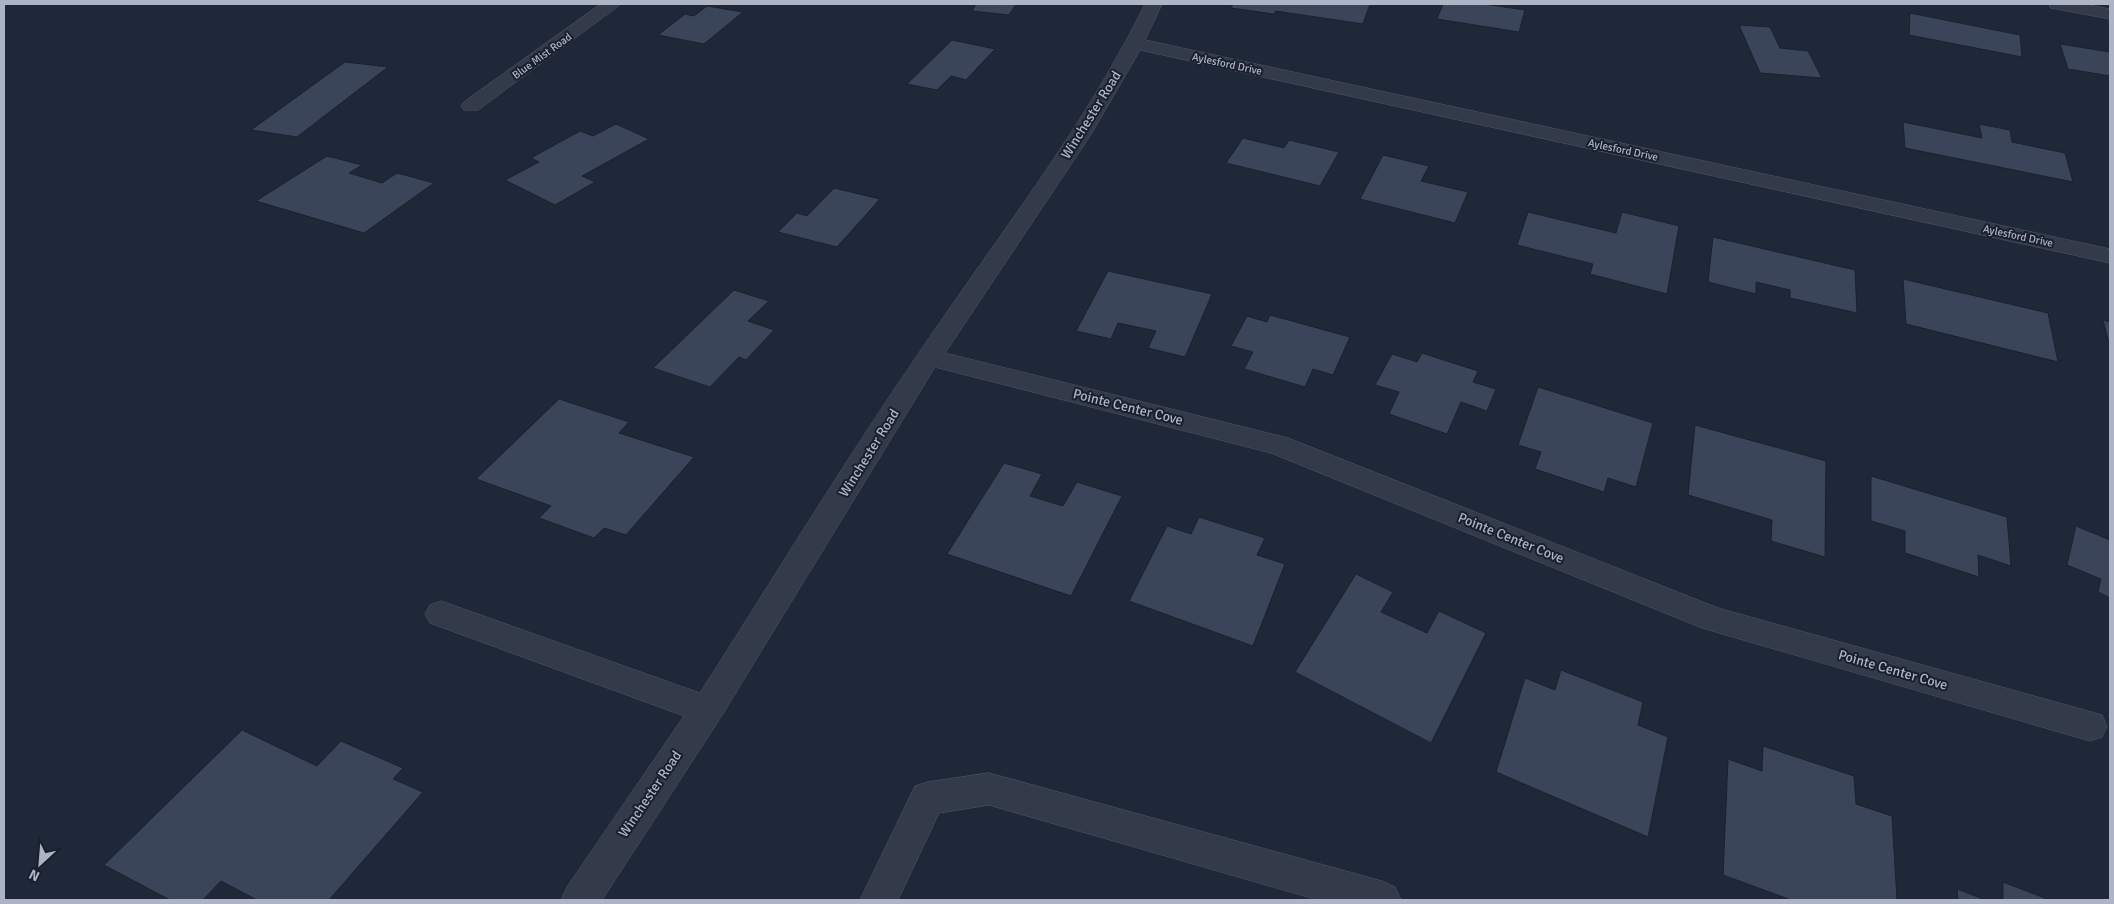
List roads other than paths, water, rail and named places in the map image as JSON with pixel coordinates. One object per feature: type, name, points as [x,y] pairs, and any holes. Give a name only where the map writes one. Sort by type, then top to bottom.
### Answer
[{"type":"street","name":"Blue Mist Road","points":[[471,106],[538,60],[612,4]]},
{"type":"street","name":"Winchester Road","points":[[580,900],[706,710],[929,357],[1082,133],[1135,43],[1153,4]]},
{"type":"street","points":[[2057,4],[2110,14]]},
{"type":"street","name":"Aylesford Drive","points":[[1135,43],[2110,256]]},
{"type":"street","name":"Pointe Center Cove","points":[[929,357],[1278,445],[1713,619],[2090,726]]},
{"type":"street","points":[[441,614],[706,710]]},
{"type":"street","points":[[879,900],[928,798],[989,789],[1382,900]]}]
